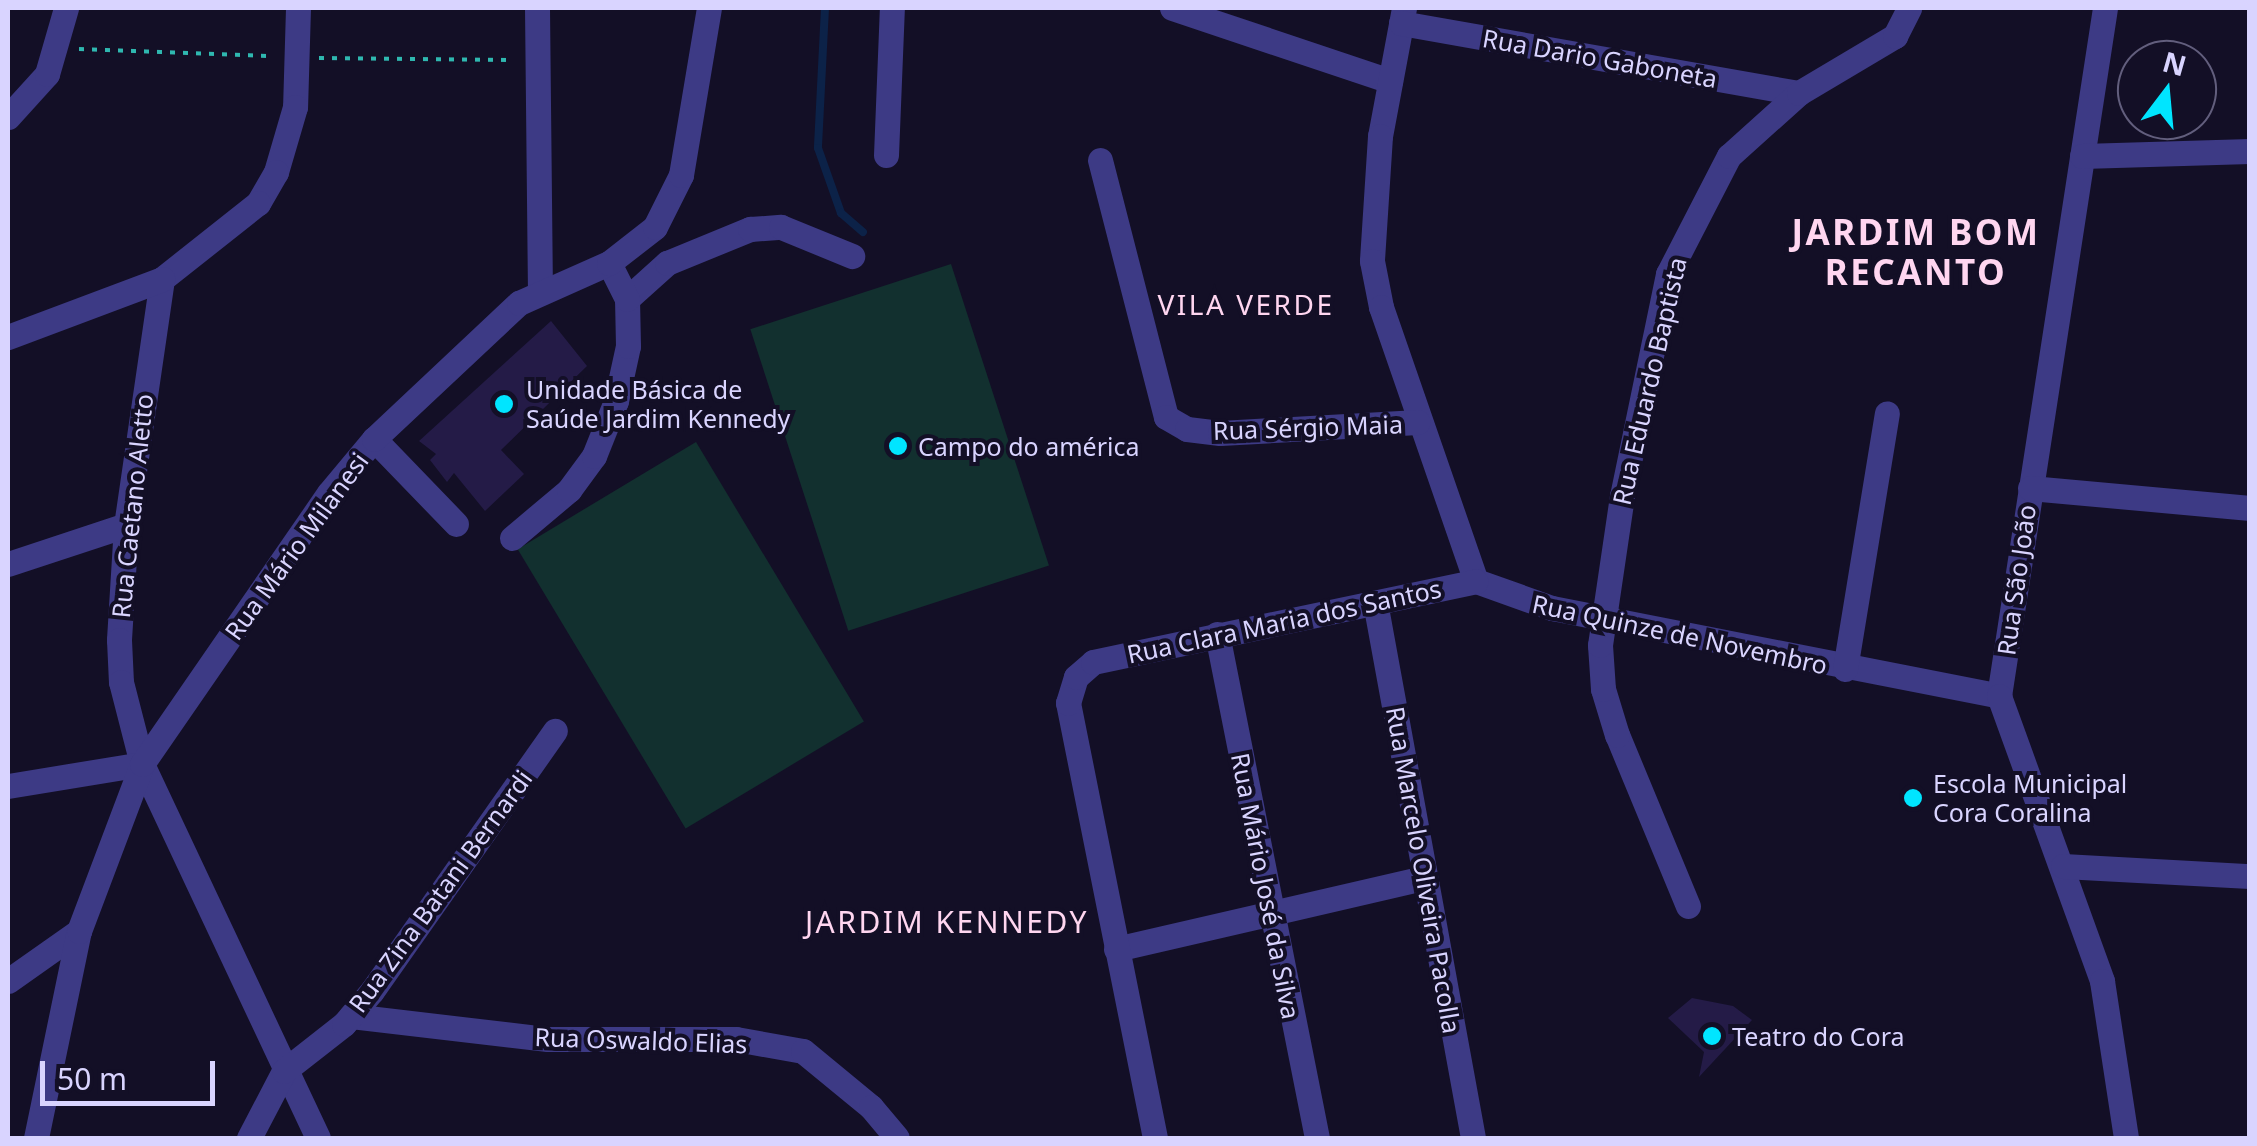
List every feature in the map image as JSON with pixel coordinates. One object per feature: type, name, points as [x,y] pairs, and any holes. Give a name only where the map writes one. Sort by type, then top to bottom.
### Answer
[{"type":"street","points":[[8,117],[47,74],[66,8]]},
{"type":"street","points":[[8,337],[162,279],[258,203],[276,172],[295,107],[298,8]]},
{"type":"street","points":[[538,8],[540,290]]},
{"type":"street","name":"Rua Mário Milanesi","points":[[36,1138],[79,931],[142,764],[330,492],[374,439],[497,320],[540,290],[610,263],[655,227],[671,202],[690,133],[709,8]]},
{"type":"street","points":[[886,156],[892,8]]},
{"type":"street","points":[[1172,8],[1390,81]]},
{"type":"street","name":"Rua Eduardo Baptista","points":[[1688,906],[1602,689],[1600,616],[1647,367],[1675,256],[1729,156],[1800,93],[1896,36],[1908,8]]},
{"type":"street","name":"Rua São João","points":[[2105,8],[1999,696],[2102,981],[2126,1138]]},
{"type":"street","points":[[1402,15],[1372,214],[1372,262],[1418,422],[1476,580]]},
{"type":"street","name":"Rua Dario Gaboneta","points":[[1402,15],[1800,93]]},
{"type":"street","points":[[2082,156],[2250,151]]},
{"type":"street","name":"Rua Sérgio Maia","points":[[1100,160],[1166,417],[1187,429],[1220,433],[1418,422]]},
{"type":"street","points":[[627,299],[667,263],[750,229],[781,227],[852,256]]},
{"type":"street","points":[[512,538],[569,490],[594,456],[628,346],[627,299],[610,263]]},
{"type":"street","name":"Rua Caetano Aletto","points":[[162,279],[126,525],[121,682],[142,764],[318,1138]]},
{"type":"street","points":[[1845,669],[1887,412]]},
{"type":"street","points":[[374,439],[456,524]]},
{"type":"street","points":[[2030,488],[2250,508]]},
{"type":"street","points":[[8,564],[126,525]]},
{"type":"street","name":"Rua Quinze de Novembro","points":[[1476,580],[1526,602],[1845,669],[1999,696]]},
{"type":"street","name":"Rua Clara Maria dos Santos","points":[[1116,949],[1068,703],[1076,677],[1093,662],[1476,580]]},
{"type":"street","name":"Rua Marcelo Oliveira Pacolla","points":[[1374,602],[1474,1138]]},
{"type":"street","name":"Rua Mário José da Silva","points":[[1217,634],[1317,1138]]},
{"type":"street","name":"Rua Zina Batani Bernardi","points":[[248,1138],[284,1071],[351,1016],[554,731]]},
{"type":"street","points":[[8,786],[142,764]]},
{"type":"street","points":[[2063,866],[2250,876]]},
{"type":"street","points":[[1155,1138],[1116,949],[1271,917],[1424,878]]},
{"type":"street","points":[[8,982],[79,931]]},
{"type":"street","name":"Rua Oswaldo Elias","points":[[351,1016],[548,1039],[736,1038],[804,1051],[860,1096],[898,1138]]},
{"type":"green space","name":"Campo do américa","points":[[951,264],[1049,565],[848,631],[750,329]]},
{"type":"green space","points":[[696,442],[864,721],[686,829],[518,549]]},
{"type":"building","name":"Unidade Básica de Saúde Jardim Kennedy","points":[[551,321],[587,366],[501,450],[524,474],[485,511],[454,473],[447,482],[430,460],[436,454],[419,441]]},
{"type":"building","name":"Teatro do Cora","points":[[1692,998],[1733,1006],[1752,1020],[1699,1077],[1704,1052],[1668,1018]]},
{"type":"waterway","points":[[825,8],[818,148],[841,213],[863,232]]},
{"type":"place","name":"Unidade Básica de Saúde Jardim Kennedy","points":[[504,404]]},
{"type":"place","name":"Campo do américa","points":[[898,446]]},
{"type":"place","name":"Escola Municipal Cora Coralina","points":[[1913,798]]},
{"type":"place","name":"Teatro do Cora","points":[[1712,1036]]},
{"type":"district","name":"JARDIM BOM RECANTO","points":[[1916,252]]},
{"type":"district","name":"VILA VERDE","points":[[1246,304]]},
{"type":"district","name":"JARDIM KENNEDY","points":[[947,922]]}]
